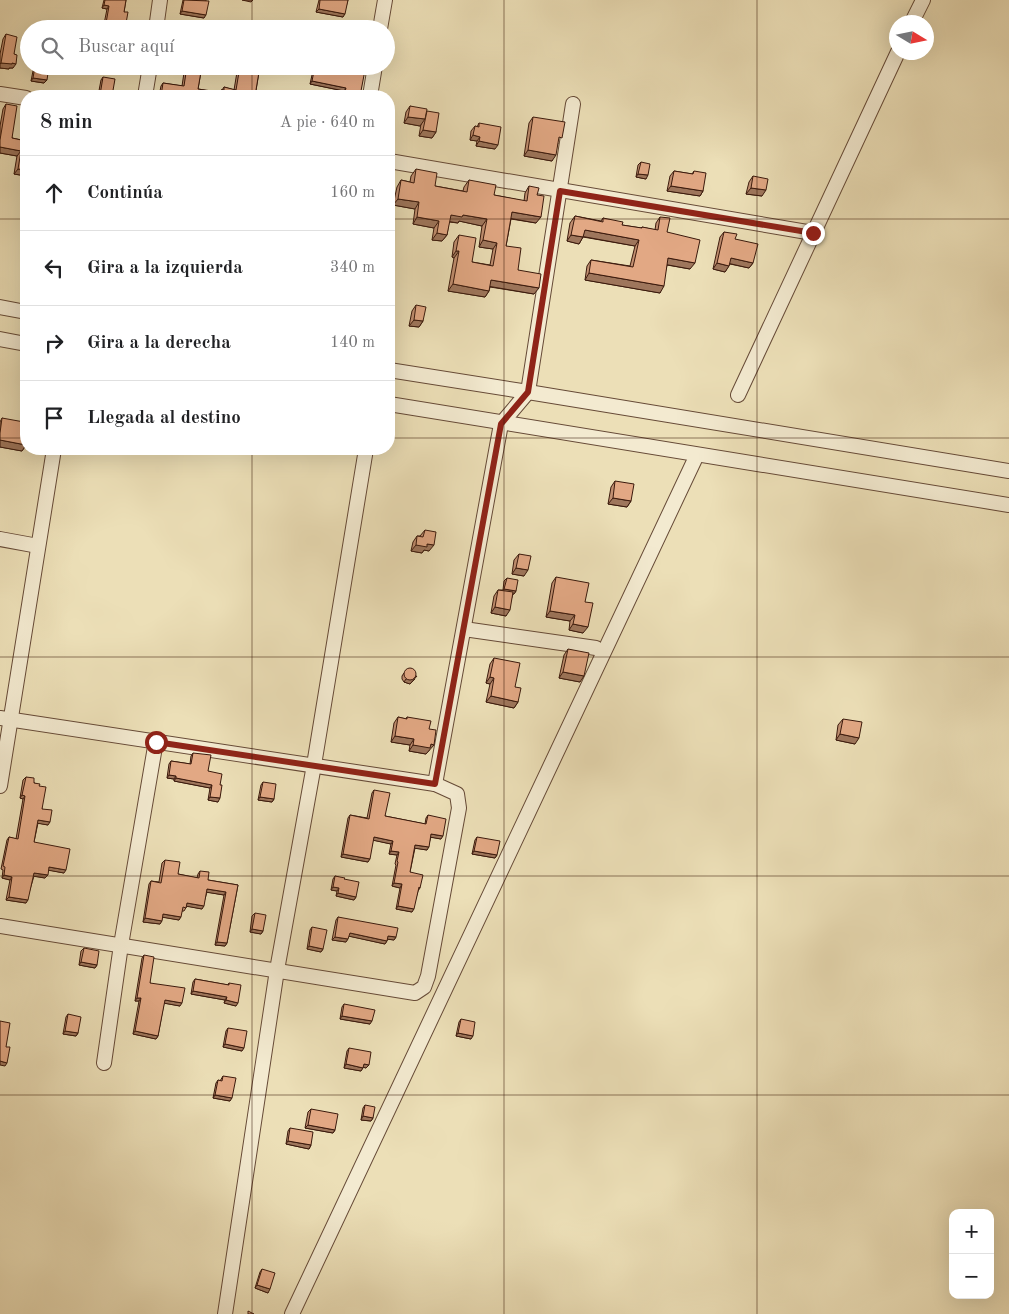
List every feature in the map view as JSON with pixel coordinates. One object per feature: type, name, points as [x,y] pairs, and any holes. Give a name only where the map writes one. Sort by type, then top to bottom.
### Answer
[{"type":"street","points":[[157,20],[160,0]]},
{"type":"street","points":[[382,20],[385,0]]},
{"type":"street","points":[[916,15],[923,0]]},
{"type":"street","points":[[738,396],[894,60]]},
{"type":"street","points":[[146,90],[148,75]]},
{"type":"street","points":[[371,90],[374,75]]},
{"type":"street","points":[[0,94],[20,97]]},
{"type":"street","points":[[435,784],[501,424],[528,392],[573,104]]},
{"type":"street","points":[[395,162],[813,233]]},
{"type":"street","points":[[0,307],[20,311]]},
{"type":"street","points":[[0,339],[20,343]]},
{"type":"street","points":[[395,371],[1009,471]]},
{"type":"street","points":[[395,405],[1009,505]]},
{"type":"street","points":[[0,786],[5,718],[38,546],[53,455]]},
{"type":"street","points":[[225,1314],[278,970],[314,766],[365,455]]},
{"type":"street","points":[[292,1314],[695,459]]},
{"type":"street","points":[[0,539],[38,546]]},
{"type":"street","points":[[464,629],[596,648]]},
{"type":"street","points":[[0,926],[415,993],[424,987],[428,976],[459,808],[457,794],[435,784],[5,718]]},
{"type":"street","points":[[104,1063],[121,945],[156,742]]},
{"type":"building","points":[[105,0],[126,0],[124,12],[128,12],[127,20],[107,20],[109,6],[104,5]]},
{"type":"building","points":[[184,0],[209,1],[206,15],[182,11]]},
{"type":"building","points":[[320,0],[348,0],[345,14],[319,9]]},
{"type":"building","points":[[6,34],[17,37],[14,54],[17,55],[16,64],[1,63]]},
{"type":"building","points":[[34,75],[48,75],[47,80],[33,78]]},
{"type":"building","points":[[186,75],[200,75],[198,89],[204,90],[162,90],[163,83],[184,86]]},
{"type":"building","points":[[238,75],[258,75],[256,90],[236,90]]},
{"type":"building","points":[[313,75],[364,75],[361,90],[345,90],[346,88],[312,81]]},
{"type":"building","points":[[103,77],[115,79],[113,90],[101,90]]},
{"type":"building","points":[[224,87],[236,90],[224,90]]},
{"type":"building","points":[[6,104],[17,106],[12,138],[20,140],[20,151],[0,147]]},
{"type":"building","points":[[410,106],[427,109],[425,119],[408,117]]},
{"type":"building","points":[[427,111],[439,113],[436,132],[423,130]]},
{"type":"building","points":[[533,117],[565,122],[562,138],[559,137],[556,155],[528,150]]},
{"type":"building","points":[[479,123],[501,127],[498,145],[479,141],[480,137],[473,135],[475,126],[479,127]]},
{"type":"building","points":[[641,162],[650,164],[648,175],[638,174]]},
{"type":"building","points":[[416,169],[437,173],[435,186],[467,192],[469,180],[496,185],[494,195],[527,201],[529,186],[539,188],[537,195],[544,196],[541,217],[512,212],[506,246],[521,248],[518,270],[541,274],[539,288],[491,280],[489,291],[453,284],[459,251],[456,251],[459,235],[476,238],[472,262],[493,266],[497,243],[483,240],[487,219],[451,215],[447,235],[437,233],[439,221],[417,217],[419,202],[398,199],[401,180],[414,183]]},
{"type":"building","points":[[674,171],[693,174],[694,171],[706,173],[703,191],[671,186]]},
{"type":"building","points":[[753,176],[768,179],[766,190],[751,188]]},
{"type":"building","points":[[575,216],[603,222],[603,218],[623,222],[622,225],[658,230],[660,217],[670,218],[667,232],[700,240],[695,263],[668,258],[664,286],[589,273],[591,260],[633,267],[639,240],[585,230],[583,237],[571,235]]},
{"type":"building","points":[[724,232],[737,234],[735,239],[758,244],[753,263],[731,258],[729,266],[717,263]]},
{"type":"building","points":[[416,305],[426,307],[423,321],[414,320]]},
{"type":"building","points":[[2,418],[20,421],[20,444],[0,440]]},
{"type":"building","points":[[615,481],[634,484],[631,501],[613,498]]},
{"type":"building","points":[[425,530],[436,532],[434,545],[427,544],[427,547],[416,545],[417,536],[423,537]]},
{"type":"building","points":[[519,554],[531,556],[528,570],[516,568]]},
{"type":"building","points":[[556,577],[589,583],[585,602],[593,603],[588,627],[573,624],[575,615],[550,611]]},
{"type":"building","points":[[507,578],[518,580],[516,591],[504,589]]},
{"type":"building","points":[[498,590],[513,592],[510,610],[495,607]]},
{"type":"building","points":[[568,649],[589,653],[584,676],[563,672]]},
{"type":"building","points":[[494,658],[520,663],[515,687],[521,688],[518,702],[491,696],[494,678],[490,677]]},
{"type":"building","points":[[408,668],[412,668],[416,674],[412,680],[408,680],[404,676],[404,672]]},
{"type":"building","points":[[398,717],[431,721],[429,729],[436,730],[434,745],[431,744],[430,748],[413,745],[414,739],[395,736]]},
{"type":"building","points":[[843,719],[862,722],[859,738],[840,734]]},
{"type":"building","points":[[193,753],[211,755],[208,771],[222,774],[220,798],[210,797],[212,785],[169,775],[171,761],[191,764]]},
{"type":"building","points":[[26,777],[34,778],[34,783],[46,787],[42,809],[52,810],[50,822],[38,820],[34,842],[70,849],[66,870],[49,867],[48,875],[34,873],[28,900],[9,897],[12,877],[4,875],[5,867],[3,866],[9,837],[18,839],[25,796],[22,795]]},
{"type":"building","points":[[263,782],[276,784],[274,799],[260,797]]},
{"type":"building","points":[[374,790],[390,793],[385,816],[426,824],[428,815],[446,819],[443,836],[431,834],[429,847],[415,845],[410,872],[423,875],[414,909],[398,906],[402,884],[394,883],[399,852],[391,851],[393,841],[374,837],[370,859],[343,854],[350,815],[369,819]]},
{"type":"building","points":[[477,837],[500,841],[497,855],[474,851]]},
{"type":"building","points":[[165,860],[180,862],[178,874],[199,878],[200,871],[209,872],[208,880],[238,885],[227,943],[217,942],[226,892],[207,889],[204,906],[187,903],[186,908],[183,907],[181,917],[163,914],[162,921],[145,918],[151,881],[161,883]]},
{"type":"building","points":[[335,876],[359,882],[356,897],[338,893],[339,888],[333,887]]},
{"type":"building","points":[[255,913],[266,915],[263,931],[252,929]]},
{"type":"building","points":[[338,917],[398,928],[396,937],[388,936],[387,941],[350,933],[348,939],[335,937]]},
{"type":"building","points":[[312,927],[327,930],[323,949],[309,946]]},
{"type":"building","points":[[84,948],[99,951],[97,965],[81,962]]},
{"type":"building","points":[[144,955],[154,957],[150,983],[185,988],[182,1003],[165,1000],[158,1036],[135,1031],[141,998],[137,998]]},
{"type":"building","points":[[195,979],[229,985],[229,983],[241,985],[238,1003],[226,1000],[227,997],[193,991]]},
{"type":"building","points":[[344,1004],[375,1010],[372,1021],[342,1016]]},
{"type":"building","points":[[68,1014],[81,1017],[78,1033],[65,1031]]},
{"type":"building","points":[[461,1019],[475,1022],[473,1036],[458,1033]]},
{"type":"building","points":[[0,1021],[10,1023],[6,1047],[10,1047],[7,1063],[0,1061]]},
{"type":"building","points":[[228,1028],[247,1031],[244,1048],[225,1044]]},
{"type":"building","points":[[349,1048],[371,1052],[369,1065],[364,1064],[363,1068],[346,1064]]},
{"type":"building","points":[[223,1076],[236,1078],[232,1098],[215,1095],[218,1080],[222,1081]]},
{"type":"building","points":[[365,1105],[375,1107],[373,1118],[363,1116]]},
{"type":"building","points":[[311,1109],[338,1114],[335,1130],[308,1125]]},
{"type":"building","points":[[290,1128],[313,1132],[311,1145],[288,1141]]},
{"type":"building","points":[[262,1269],[275,1273],[270,1289],[257,1285]]},
{"type":"route","points":[[156,742],[435,784],[501,424],[528,392],[560,191],[813,233]]}]
